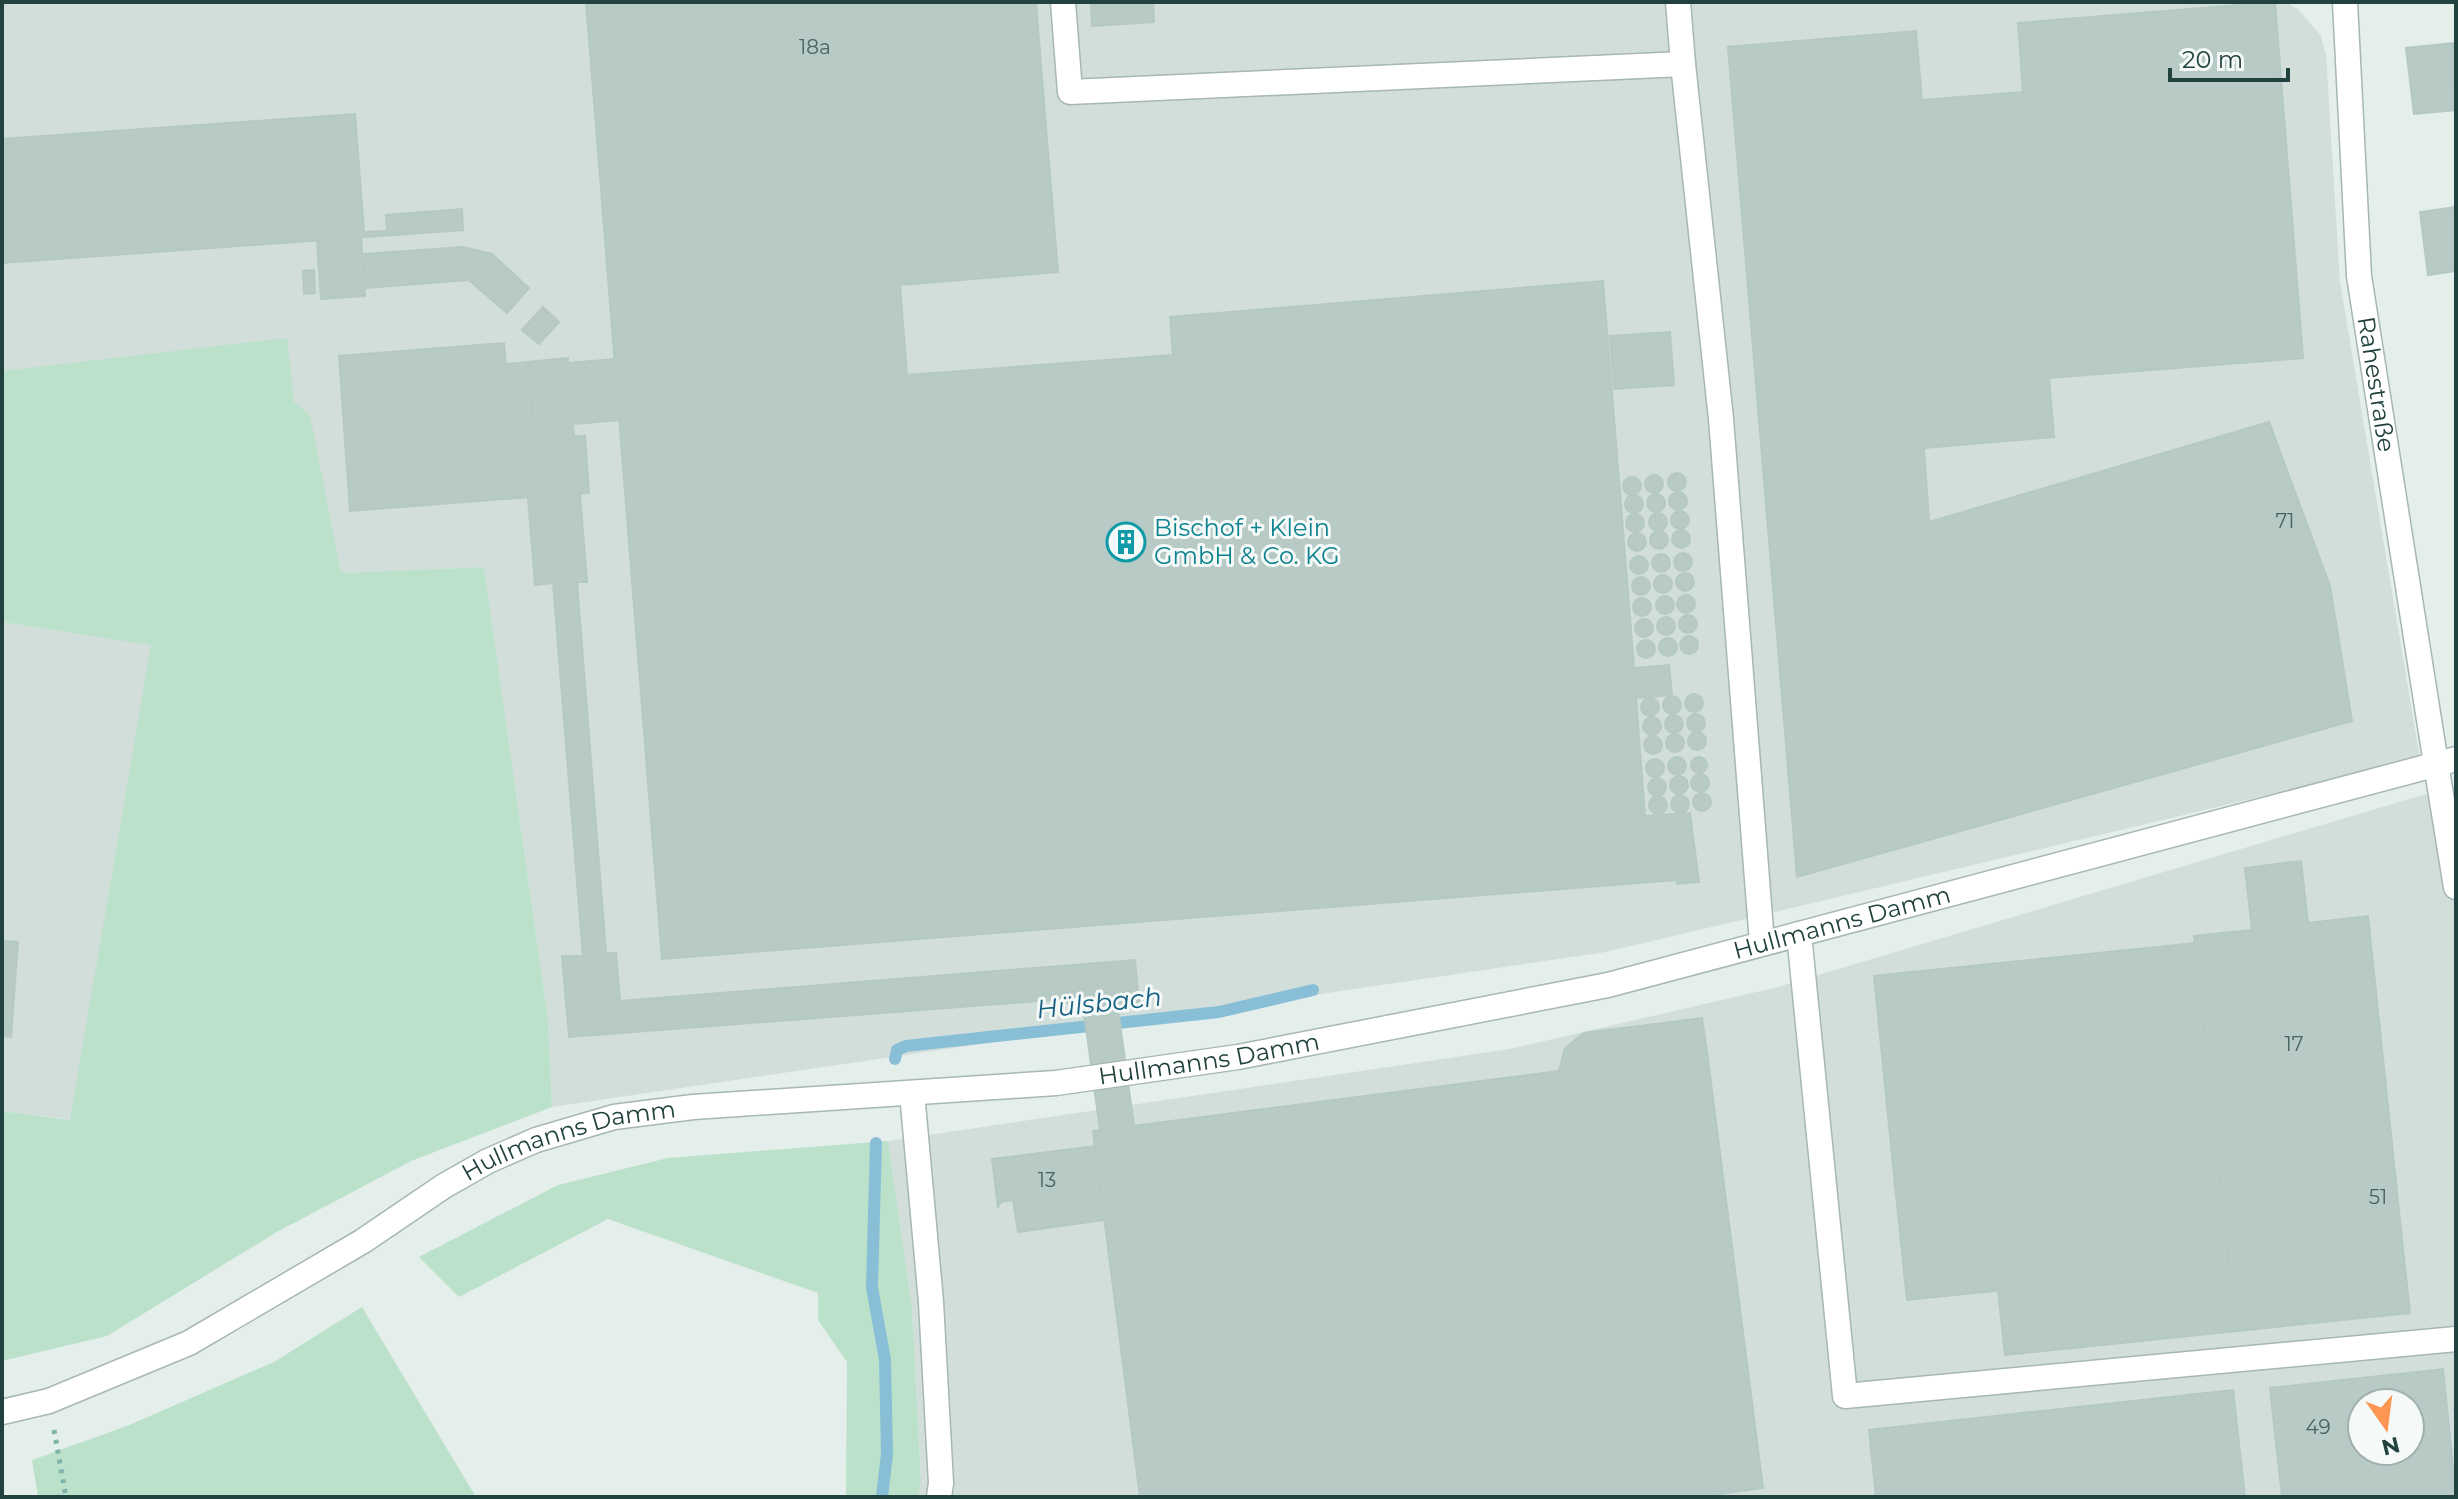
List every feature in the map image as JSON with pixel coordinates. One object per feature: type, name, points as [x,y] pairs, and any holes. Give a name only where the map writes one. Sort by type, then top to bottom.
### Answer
[{"type":"street","points":[[1063,2],[1070,92],[1683,64]]},
{"type":"street","points":[[1678,2],[1721,419],[1762,943]]},
{"type":"street","name":"Rahestraße","points":[[2345,2],[2359,276],[2446,761],[2456,887]]},
{"type":"street","name":"Hullmanns Damm","points":[[2,1412],[49,1401],[189,1343],[363,1241],[444,1186],[536,1140],[630,1115],[1056,1083],[1238,1057],[1608,985],[2446,761]]},
{"type":"street","points":[[1799,934],[1845,1396],[2456,1339]]},
{"type":"street","points":[[912,1093],[931,1302],[939,1497]]},
{"type":"path","points":[[49,1401],[66,1497]]},
{"type":"shaded area","points":[[2,2],[2286,2],[2299,10],[2321,36],[2326,55],[2340,282],[2420,759],[1606,952],[552,1107],[548,1020],[484,567],[340,573],[2,371]]},
{"type":"shaded area","points":[[2,622],[152,644],[74,1120],[2,1111]]},
{"type":"shaded area","points":[[2456,785],[2456,1497],[918,1497],[921,1482],[912,1309],[888,1141],[1510,1049],[1778,987]]},
{"type":"green space","points":[[287,338],[294,402],[310,415],[341,573],[484,567],[548,1020],[552,1107],[411,1161],[275,1233],[107,1336],[2,1361],[2,1111],[70,1120],[151,645],[2,622],[2,371]]},
{"type":"green space","points":[[888,1141],[912,1309],[921,1482],[918,1497],[846,1497],[847,1362],[818,1320],[818,1293],[608,1219],[459,1297],[419,1257],[558,1185],[668,1158]]},
{"type":"green space","points":[[362,1307],[476,1497],[38,1497],[32,1460],[127,1426],[274,1362]]},
{"type":"building","points":[[586,2],[1036,2],[1043,91],[596,126]]},
{"type":"building","points":[[1091,2],[1153,2],[1154,22],[1092,26]]},
{"type":"building","points":[[2275,2],[2303,358],[2049,378],[2054,437],[1924,448],[1929,522],[2269,422],[2330,586],[2352,721],[1797,877],[1728,47],[1916,31],[1922,100],[2023,92],[2018,23]]},
{"type":"building","points":[[2453,43],[2456,110],[2414,114],[2406,48]]},
{"type":"building","name":"Bischof + Klein GmbH & Co. KG","points":[[1043,91],[1058,272],[900,285],[907,375],[1173,355],[1170,317],[1603,281],[1634,668],[1669,665],[1672,695],[1636,698],[1645,816],[1690,813],[1699,882],[1677,884],[1677,880],[662,959],[596,126]]},
{"type":"building","points":[[355,114],[364,232],[387,231],[386,215],[462,209],[463,230],[2,263],[2,139]]},
{"type":"building","points":[[2456,207],[2456,271],[2428,275],[2420,212]]},
{"type":"building","points":[[361,237],[365,296],[321,299],[317,240]]},
{"type":"building","points":[[463,247],[492,254],[529,288],[507,313],[469,280],[366,288],[364,254]]},
{"type":"building","points":[[314,270],[315,293],[304,294],[303,271]]},
{"type":"building","points":[[543,307],[559,322],[539,344],[522,330]]},
{"type":"building","points":[[1670,332],[1674,385],[1614,389],[1610,336]]},
{"type":"building","points":[[504,343],[506,364],[528,362],[535,439],[565,437],[569,494],[350,511],[339,356]]},
{"type":"building","points":[[568,358],[568,363],[615,359],[620,420],[573,424],[574,436],[585,436],[589,493],[569,494],[565,437],[535,439],[528,362]]},
{"type":"building","points":[[1677,473],[1686,482],[1677,491],[1668,482]]},
{"type":"building","points":[[1654,475],[1663,484],[1654,493],[1645,484]]},
{"type":"building","points":[[1632,477],[1641,486],[1632,495],[1623,486]]},
{"type":"building","points":[[1678,492],[1687,501],[1678,510],[1669,501]]},
{"type":"building","points":[[580,494],[587,582],[577,582],[606,953],[616,953],[620,1001],[1135,960],[1138,993],[1141,993],[1139,1007],[1084,1013],[1082,1000],[1052,1006],[1052,1000],[569,1037],[562,956],[583,956],[553,583],[535,585],[528,498]]},
{"type":"building","points":[[1656,494],[1665,503],[1656,512],[1647,503]]},
{"type":"building","points":[[1634,495],[1643,504],[1634,513],[1625,504]]},
{"type":"building","points":[[1680,511],[1689,520],[1680,529],[1671,520]]},
{"type":"building","points":[[1658,513],[1667,522],[1658,531],[1649,522]]},
{"type":"building","points":[[1635,514],[1644,523],[1635,532],[1626,523]]},
{"type":"building","points":[[1681,530],[1690,539],[1681,548],[1672,539]]},
{"type":"building","points":[[1659,531],[1668,540],[1659,549],[1650,540]]},
{"type":"building","points":[[1637,533],[1646,542],[1637,551],[1628,542]]},
{"type":"building","points":[[1683,553],[1692,562],[1683,571],[1674,562]]},
{"type":"building","points":[[1661,554],[1670,563],[1661,572],[1652,563]]},
{"type":"building","points":[[1639,556],[1648,565],[1639,574],[1630,565]]},
{"type":"building","points":[[1685,573],[1694,582],[1685,591],[1676,582]]},
{"type":"building","points":[[1663,575],[1672,584],[1663,593],[1654,584]]},
{"type":"building","points":[[1641,577],[1650,586],[1641,595],[1632,586]]},
{"type":"building","points":[[1686,595],[1695,604],[1686,613],[1677,604]]},
{"type":"building","points":[[1665,596],[1674,605],[1665,614],[1656,605]]},
{"type":"building","points":[[1642,598],[1651,607],[1642,616],[1633,607]]},
{"type":"building","points":[[1688,615],[1697,624],[1688,633],[1679,624]]},
{"type":"building","points":[[1666,617],[1675,626],[1666,635],[1657,626]]},
{"type":"building","points":[[1644,619],[1653,628],[1644,637],[1635,628]]},
{"type":"building","points":[[1689,636],[1698,645],[1689,654],[1680,645]]},
{"type":"building","points":[[1668,638],[1677,647],[1668,656],[1659,647]]},
{"type":"building","points":[[1646,640],[1655,649],[1646,658],[1637,649]]},
{"type":"building","points":[[1694,694],[1703,703],[1694,712],[1685,703]]},
{"type":"building","points":[[1672,696],[1681,705],[1672,714],[1663,705]]},
{"type":"building","points":[[1650,698],[1659,707],[1650,716],[1641,707]]},
{"type":"building","points":[[1696,714],[1705,723],[1696,732],[1687,723]]},
{"type":"building","points":[[1674,715],[1683,724],[1674,733],[1665,724]]},
{"type":"building","points":[[1652,717],[1661,726],[1652,735],[1643,726]]},
{"type":"building","points":[[1697,732],[1706,741],[1697,750],[1688,741]]},
{"type":"building","points":[[1675,734],[1684,743],[1675,752],[1666,743]]},
{"type":"building","points":[[1653,736],[1662,745],[1653,754],[1644,745]]},
{"type":"building","points":[[1677,757],[1686,766],[1677,775],[1668,766]]},
{"type":"building","points":[[1696,757],[1702,757],[1707,765],[1705,771],[1696,773],[1691,768],[1691,762]]},
{"type":"building","points":[[1655,759],[1664,768],[1655,777],[1646,768]]},
{"type":"building","points":[[1700,774],[1709,783],[1700,792],[1691,783]]},
{"type":"building","points":[[1679,776],[1688,785],[1679,794],[1670,785]]},
{"type":"building","points":[[1657,778],[1666,787],[1657,796],[1648,787]]},
{"type":"building","points":[[1702,793],[1711,802],[1702,811],[1693,802]]},
{"type":"building","points":[[1680,795],[1689,804],[1680,813],[1671,804]]},
{"type":"building","points":[[1658,796],[1667,805],[1658,814],[1649,805]]},
{"type":"building","points":[[2301,861],[2308,923],[2368,916],[2403,1249],[2229,1267],[2194,936],[2252,930],[2245,868]]},
{"type":"building","points":[[2,941],[18,942],[11,1037],[2,1036]]},
{"type":"building","points":[[2195,943],[2217,1152],[1895,1185],[1874,976]]},
{"type":"building","points":[[1118,1009],[1134,1126],[1100,1130],[1084,1013]]},
{"type":"building","points":[[1702,1018],[1707,1052],[1559,1071],[1565,1048],[1584,1033]]},
{"type":"building","points":[[1707,1052],[1763,1488],[1699,1497],[1140,1497],[1093,1131]]},
{"type":"building","points":[[1095,1146],[1104,1220],[1018,1232],[1013,1200],[1001,1202],[998,1207],[992,1159]]},
{"type":"building","points":[[2217,1152],[2229,1267],[1907,1300],[1895,1185]]},
{"type":"building","points":[[2403,1249],[2410,1313],[2005,1355],[1998,1291]]},
{"type":"building","points":[[2443,1369],[2456,1497],[2282,1497],[2270,1388]]},
{"type":"building","points":[[2233,1390],[2245,1497],[1876,1497],[1869,1430]]},
{"type":"waterway","name":"Hülsbach","points":[[895,1059],[897,1050],[906,1046],[1219,1012],[1313,990]]},
{"type":"waterway","name":"Hülsbach","points":[[876,1143],[872,1287],[885,1360],[887,1454],[882,1497]]},
{"type":"place","name":"Bischof + Klein GmbH & Co. KG","points":[[1126,542]]}]
